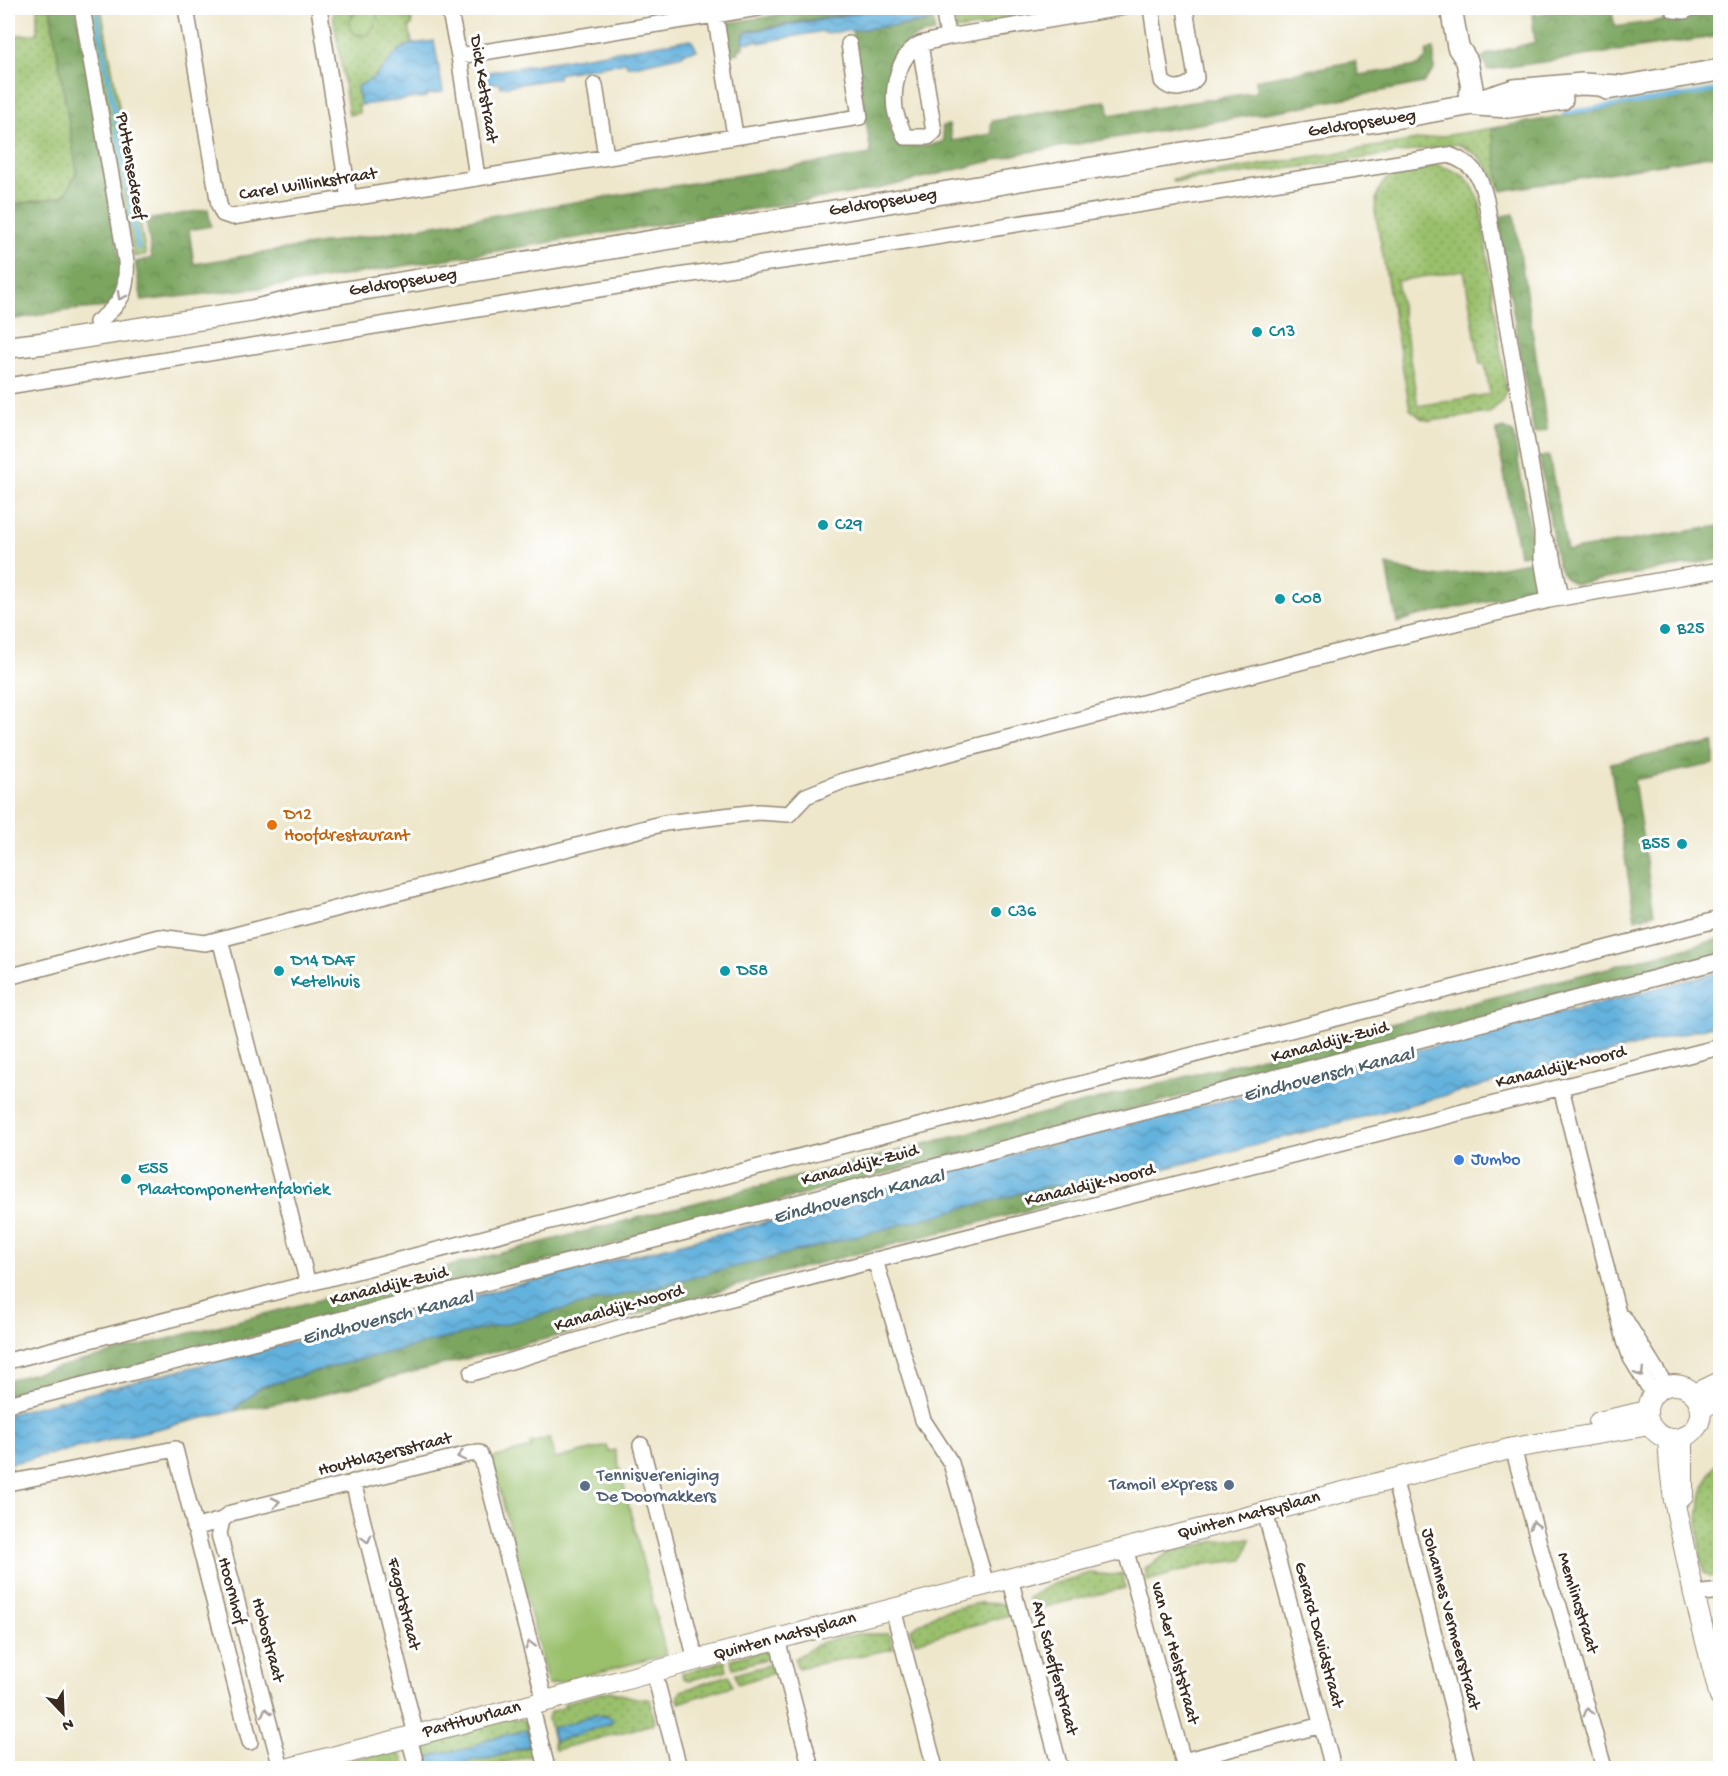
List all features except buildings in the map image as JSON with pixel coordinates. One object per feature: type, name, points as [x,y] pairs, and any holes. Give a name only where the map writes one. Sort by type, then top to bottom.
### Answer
[{"type":"main road","points":[[1451,8],[1458,47],[1454,63],[1456,82],[1467,105]]},
{"type":"main road","name":"Geldropseweg","points":[[8,345],[46,344],[252,311],[298,300],[1412,116],[1467,105],[1514,90],[1582,84],[1619,86],[1720,69]]},
{"type":"main road","name":"Geldropseweg","points":[[8,345],[45,332],[97,322],[250,301],[298,300]]},
{"type":"street","name":"Puttensedreef","points":[[82,8],[126,261],[126,287],[123,294],[113,308],[97,322]]},
{"type":"street","name":"Carel Willinkstraat","points":[[186,8],[219,205],[223,214],[232,217],[735,135],[860,117],[849,44]]},
{"type":"street","points":[[319,8],[349,199]]},
{"type":"street","name":"Dick Ketstraat","points":[[449,8],[459,57],[477,177]]},
{"type":"street","points":[[459,57],[715,11],[758,8]]},
{"type":"street","points":[[943,8],[948,37]]},
{"type":"street","points":[[920,44],[934,132],[928,137],[905,137],[895,111],[897,82],[906,55],[913,48],[920,44],[948,37],[1120,8]]},
{"type":"street","points":[[1151,8],[1162,81],[1168,87],[1175,88],[1185,87],[1196,78],[1185,8]]},
{"type":"street","points":[[1672,8],[1685,11],[1691,8]]},
{"type":"street","points":[[715,11],[735,135]]},
{"type":"street","points":[[595,85],[606,156]]},
{"type":"street","points":[[8,386],[685,275],[1449,155],[1463,160],[1475,171],[1482,182],[1542,532],[1542,559],[1555,598]]},
{"type":"street","points":[[8,977],[159,937],[206,943],[665,823],[758,812],[789,814],[806,796],[843,781],[1555,598],[1720,570]]},
{"type":"street","points":[[8,1361],[1720,920]]},
{"type":"street","points":[[220,939],[308,1284]]},
{"type":"street","name":"Kanaaldijk-Zuid","points":[[8,1404],[670,1236],[1720,962]]},
{"type":"street","name":"Kanaaldijk-Noord","points":[[472,1373],[625,1326],[875,1260],[1720,1047]]},
{"type":"street","points":[[1561,1088],[1619,1311],[1654,1404],[1658,1434],[1676,1438],[1697,1426],[1698,1401],[1687,1388],[1677,1385],[1654,1404]]},
{"type":"street","points":[[875,1260],[923,1420],[951,1463],[986,1584]]},
{"type":"street","points":[[1698,1401],[1720,1382]]},
{"type":"street","points":[[1698,1401],[1720,1398]]},
{"type":"street","name":"Quinten Matsyslaan","points":[[654,1672],[1513,1448],[1541,1437],[1654,1404]]},
{"type":"street","points":[[1676,1438],[1670,1468],[1694,1594],[1720,1697]]},
{"type":"street","points":[[641,1444],[696,1660]]},
{"type":"street","name":"Memlincstraat","points":[[1513,1448],[1604,1768]]},
{"type":"street","name":"Hoornhof","points":[[8,1483],[175,1449],[250,1742]]},
{"type":"street","name":"Houtblazersstraat","points":[[194,1528],[222,1521],[231,1513],[478,1453],[483,1462],[538,1703]]},
{"type":"street","name":"Johannes Vermeerstraat","points":[[1394,1479],[1468,1768]]},
{"type":"street","name":"Fagotstraat","points":[[353,1482],[412,1736],[417,1768]]},
{"type":"street","name":"Gerard Davidstraat","points":[[1265,1512],[1333,1768]]},
{"type":"street","name":"Hobostraat","points":[[222,1521],[219,1534],[281,1768]]},
{"type":"street","name":"van der Helststraat","points":[[1125,1548],[1184,1765]]},
{"type":"street","name":"Ary Schefferstraat","points":[[1010,1578],[1060,1768]]},
{"type":"street","points":[[1694,1594],[1720,1591]]},
{"type":"street","points":[[893,1609],[935,1768]]},
{"type":"street","points":[[777,1639],[811,1768]]},
{"type":"street","points":[[654,1672],[679,1768]]},
{"type":"street","name":"Partituurlaan","points":[[290,1768],[654,1672]]},
{"type":"street","points":[[538,1703],[548,1768]]},
{"type":"street","points":[[1184,1765],[1322,1725]]},
{"type":"green space","points":[[37,8],[50,8],[77,172],[64,196],[8,206],[8,36],[37,34]]},
{"type":"green space","points":[[50,8],[76,8],[122,272],[121,283],[109,307],[70,310],[8,320],[8,206],[64,196],[77,172]]},
{"type":"green space","points":[[88,8],[101,8],[146,255],[134,257]]},
{"type":"green space","points":[[332,8],[355,8],[355,13],[352,15],[355,34],[361,36],[374,23],[378,8],[410,8],[412,25],[409,26],[412,44],[375,77],[357,87],[361,105],[359,113],[349,115]]},
{"type":"green space","points":[[355,8],[378,8],[378,14],[368,35],[357,35],[350,29],[349,22],[355,13]]},
{"type":"green space","points":[[820,8],[910,8],[866,10],[747,31],[743,36],[744,48],[739,49],[739,53],[732,54],[727,23]]},
{"type":"green space","points":[[925,8],[932,8],[935,33],[914,37],[901,49],[895,60],[889,86],[890,127],[894,137],[911,145],[924,146],[944,141],[942,126],[949,125],[952,141],[992,134],[991,123],[993,121],[1105,101],[1108,104],[1109,115],[1257,92],[1255,80],[1355,61],[1359,75],[1418,66],[1426,58],[1427,50],[1434,49],[1434,70],[1423,83],[1295,108],[1023,153],[878,189],[287,285],[142,301],[135,262],[152,258],[146,220],[208,209],[211,226],[189,230],[194,264],[871,154],[852,30],[927,23],[929,19]]},
{"type":"green space","points":[[953,8],[961,8],[961,13],[1019,8],[1101,8],[957,30]]},
{"type":"green space","points":[[1580,8],[1611,8],[1615,27],[1720,12],[1720,36],[1488,70],[1482,58],[1486,55],[1535,42],[1532,15]]},
{"type":"green space","points":[[1720,90],[1720,154],[1501,191],[1492,128]]},
{"type":"green space","points":[[1492,128],[1501,191],[1484,162],[1473,152],[1457,144],[1320,165],[1173,182],[1172,179]]},
{"type":"green space","points":[[1437,165],[1454,170],[1465,177],[1474,188],[1480,204],[1506,390],[1502,401],[1489,413],[1430,421],[1421,418],[1410,409],[1375,211],[1377,197],[1386,179],[1403,171]],"holes":[[[1464,270],[1480,364],[1485,364],[1490,394],[1418,406],[1397,281]]]},
{"type":"green space","points":[[1514,214],[1547,427],[1547,430],[1534,434],[1497,217]]},
{"type":"green space","points":[[1504,428],[1513,433],[1534,553],[1519,555],[1496,430]]},
{"type":"green space","points":[[1549,456],[1567,551],[1720,526],[1720,559],[1576,584],[1572,582],[1564,576],[1557,562],[1539,457]]},
{"type":"green space","points":[[1533,561],[1537,576],[1529,592],[1413,617],[1397,623],[1387,565],[1433,577]]},
{"type":"green space","points":[[1714,743],[1714,764],[1634,780],[1654,914],[1635,919],[1610,763]]},
{"type":"green space","points":[[1720,939],[1720,956],[8,1399],[8,1380]]},
{"type":"green space","points":[[1109,1183],[1057,1203],[784,1272],[593,1327],[313,1397],[233,1411],[261,1387],[330,1367],[1048,1186]]},
{"type":"green space","points":[[549,1438],[555,1459],[607,1446],[609,1452],[615,1450],[666,1655],[548,1685],[492,1458],[531,1448],[530,1443]]},
{"type":"green space","points":[[1720,1459],[1720,1575],[1710,1576],[1704,1572],[1701,1558],[1699,1513],[1705,1484]]},
{"type":"green space","points":[[1235,1539],[1251,1539],[1243,1560],[1206,1564],[1147,1581],[1145,1568],[1170,1552]]},
{"type":"green space","points":[[1090,1573],[1111,1575],[1122,1573],[1125,1588],[1031,1610],[1028,1598],[1050,1585]]},
{"type":"green space","points":[[979,1603],[1005,1604],[1009,1615],[915,1642],[911,1629],[939,1612]]},
{"type":"green space","points":[[1720,1616],[1720,1661],[1709,1617]]},
{"type":"green space","points":[[857,1634],[889,1634],[893,1649],[797,1668],[795,1658],[822,1642]]},
{"type":"green space","points":[[770,1649],[776,1652],[777,1656],[733,1668],[731,1659]]},
{"type":"green space","points":[[725,1661],[727,1670],[691,1680],[687,1680],[682,1675],[682,1673]]},
{"type":"green space","points":[[772,1664],[774,1673],[738,1684],[735,1674]]},
{"type":"green space","points":[[729,1675],[732,1686],[679,1703],[678,1697],[681,1691]]},
{"type":"green space","points":[[609,1691],[650,1699],[655,1721],[653,1724],[555,1750],[548,1718],[550,1712],[565,1707],[564,1703]],"holes":[[[594,1714],[608,1716],[612,1722],[562,1740],[571,1723]]]},
{"type":"green space","points":[[512,1716],[513,1720],[520,1719],[526,1723],[535,1755],[482,1768],[442,1768],[456,1767],[473,1760],[491,1758],[531,1746],[527,1730],[489,1739],[467,1749],[426,1759],[428,1768],[423,1751],[425,1744],[432,1741],[432,1737]]},
{"type":"green space","points":[[393,1751],[402,1756],[405,1768],[403,1765],[389,1768],[310,1768]]},
{"type":"water","points":[[924,8],[927,10],[927,22],[836,32],[824,33],[823,31],[759,43],[758,41],[744,43],[743,36],[747,32],[864,11],[885,12]]},
{"type":"water","points":[[691,39],[697,50],[634,66],[627,66],[626,62],[558,74],[558,78],[501,87],[500,83],[485,84],[485,77],[489,72]]},
{"type":"water","points":[[434,41],[443,92],[426,95],[426,97],[361,105],[357,87],[375,77],[399,50],[412,44]]},
{"type":"water","name":"Eindhovensch Kanaal","points":[[1720,972],[1720,1024],[1109,1183],[1048,1186],[819,1246],[330,1367],[261,1387],[233,1411],[8,1464],[8,1414],[765,1222],[899,1184]]},
{"type":"water","points":[[594,1714],[612,1718],[612,1722],[554,1741],[551,1728]]},
{"type":"water","points":[[527,1730],[531,1745],[491,1758],[473,1760],[456,1767],[429,1768],[426,1759],[440,1753],[467,1749],[489,1739]]},
{"type":"waterway","points":[[96,8],[138,248]]},
{"type":"waterway","points":[[1564,113],[1720,90]]},
{"type":"place","name":"C13","points":[[1257,332]]},
{"type":"place","name":"C29","points":[[823,525]]},
{"type":"place","name":"C08","points":[[1280,599]]},
{"type":"place","name":"B25","points":[[1665,629]]},
{"type":"place","name":"D12 Hoofdrestaurant","points":[[272,825]]},
{"type":"place","name":"B55","points":[[1682,844]]},
{"type":"place","name":"C36","points":[[996,912]]},
{"type":"place","name":"D14 DAF Ketelhuis","points":[[279,971]]},
{"type":"place","name":"D58","points":[[725,971]]},
{"type":"place","name":"Jumbo","points":[[1459,1160]]},
{"type":"place","name":"E55 Plaatcomponentenfabriek","points":[[126,1179]]},
{"type":"place","name":"Tamoil express","points":[[1229,1485]]},
{"type":"place","name":"Tennisvereniging De Doornakkers","points":[[585,1486]]}]
